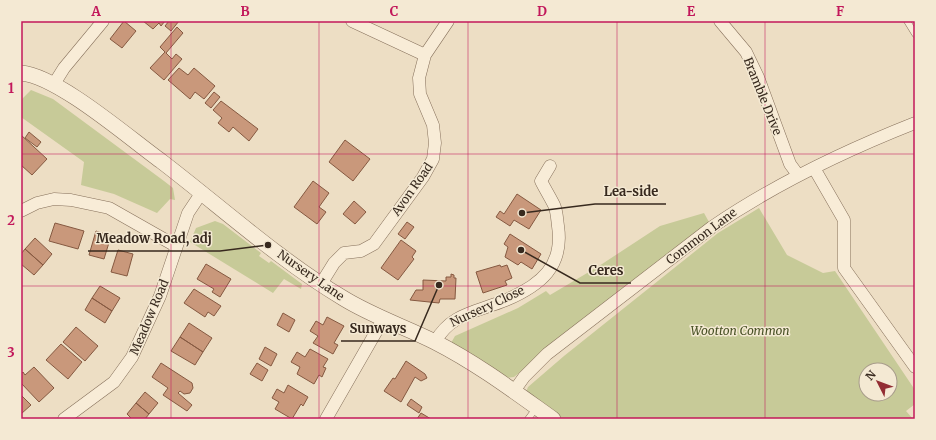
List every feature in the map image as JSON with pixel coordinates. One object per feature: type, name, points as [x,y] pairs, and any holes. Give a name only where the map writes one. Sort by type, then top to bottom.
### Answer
[{"type":"street","points":[[54,84],[64,68],[103,21]]},
{"type":"street","points":[[352,21],[424,55]]},
{"type":"street","name":"Avon Road","points":[[321,284],[334,263],[344,253],[361,251],[374,244],[423,177],[433,159],[435,143],[433,125],[420,94],[419,78],[424,55],[448,21]]},
{"type":"street","name":"Bramble Drive","points":[[720,21],[746,52],[758,76],[790,164],[798,175]]},
{"type":"street","name":"Nursery Lane","points":[[21,73],[28,74],[54,84],[79,101],[202,192],[272,248],[321,284],[357,307],[435,342],[476,365],[514,390],[533,413],[553,419]]},
{"type":"street","name":"Common Lane","points":[[514,390],[524,377],[547,354],[712,227],[761,195],[798,175],[866,142],[915,123]]},
{"type":"street","name":"Nursery Close","points":[[435,342],[442,330],[450,322],[507,300],[542,279],[553,266],[559,252],[560,238],[555,206],[541,181],[550,166]]},
{"type":"street","points":[[814,168],[844,220],[844,268],[915,367]]},
{"type":"street","name":"Meadow Road","points":[[64,419],[114,382],[132,358],[160,296],[188,213],[202,192]]},
{"type":"street","points":[[21,211],[37,202],[54,199],[71,200],[109,208],[176,246]]},
{"type":"street","points":[[326,419],[384,318]]},
{"type":"lane","points":[[907,21],[915,34]]},
{"type":"green space","points":[[31,90],[53,99],[164,181],[173,188],[175,200],[170,199],[157,213],[114,194],[81,185],[84,162],[21,117],[21,100]]},
{"type":"green space","name":"Wootton Common","points":[[759,208],[787,255],[823,273],[835,271],[896,362],[858,362],[858,402],[898,402],[898,365],[915,390],[915,404],[906,411],[913,419],[558,419],[526,392],[528,387],[564,356],[718,233]]},
{"type":"green space","points":[[704,213],[709,222],[630,285],[620,289],[619,294],[514,377],[507,378],[451,343],[455,336],[518,308],[546,291],[550,295],[599,266],[660,226]]},
{"type":"green space","points":[[215,221],[223,224],[261,253],[259,256],[269,263],[271,261],[302,284],[301,289],[284,279],[273,293],[190,242],[196,228]]},
{"type":"building","points":[[124,21],[136,31],[122,48],[110,39]]},
{"type":"building","points":[[143,21],[165,21],[161,26],[159,23],[153,29]]},
{"type":"building","points":[[169,21],[179,21],[171,31],[165,26]]},
{"type":"building","points":[[177,27],[183,33],[166,53],[172,59],[176,54],[182,59],[164,80],[150,68],[165,52],[160,47]]},
{"type":"building","points":[[179,68],[188,75],[194,68],[215,86],[204,99],[195,92],[190,99],[168,80]]},
{"type":"building","points":[[214,92],[220,97],[211,108],[205,103]]},
{"type":"building","points":[[221,101],[258,129],[249,141],[233,127],[229,132],[218,123],[222,118],[213,110]]},
{"type":"building","points":[[29,132],[41,142],[37,147],[25,138]]},
{"type":"building","points":[[21,135],[47,159],[32,175],[21,165]]},
{"type":"building","points":[[345,140],[370,159],[353,181],[329,162]]},
{"type":"building","points":[[313,181],[329,193],[319,207],[326,212],[317,224],[294,207]]},
{"type":"building","points":[[517,194],[541,210],[529,229],[514,220],[510,226],[496,217],[500,211],[504,214]]},
{"type":"building","points":[[354,201],[366,212],[355,224],[343,214]]},
{"type":"building","points":[[407,222],[414,227],[405,239],[398,234]]},
{"type":"building","points":[[55,223],[84,231],[78,249],[49,241]]},
{"type":"building","points":[[96,231],[111,236],[104,259],[89,255]]},
{"type":"building","points":[[510,234],[541,254],[532,269],[521,262],[518,265],[505,257],[508,247],[504,244]]},
{"type":"building","points":[[35,238],[52,254],[43,265],[25,249]]},
{"type":"building","points":[[401,240],[416,251],[412,257],[414,259],[398,280],[381,268]]},
{"type":"building","points":[[25,249],[43,265],[34,275],[21,264],[21,254]]},
{"type":"building","points":[[118,250],[133,254],[127,276],[111,272]]},
{"type":"building","points":[[206,264],[231,279],[220,297],[212,292],[214,289],[197,279]]},
{"type":"building","points":[[500,265],[501,267],[507,265],[512,278],[505,281],[507,285],[483,293],[476,272]]},
{"type":"building","points":[[451,274],[454,275],[454,278],[456,278],[455,299],[440,299],[439,303],[410,300],[416,290],[423,290],[423,280],[446,281],[446,277],[451,277]]},
{"type":"building","points":[[100,286],[120,298],[112,311],[92,298]]},
{"type":"building","points":[[194,289],[221,306],[214,316],[208,312],[205,317],[184,303]]},
{"type":"building","points":[[92,298],[112,311],[105,323],[85,310]]},
{"type":"building","points":[[283,313],[295,320],[289,332],[277,325]]},
{"type":"building","points":[[327,317],[344,326],[334,343],[338,345],[333,354],[313,343],[318,336],[310,331],[316,321],[323,325]]},
{"type":"building","points":[[189,323],[212,338],[203,352],[180,337]]},
{"type":"building","points":[[76,327],[98,346],[85,361],[63,342]]},
{"type":"building","points":[[180,337],[203,352],[195,365],[171,351]]},
{"type":"building","points":[[61,344],[82,362],[68,379],[46,360]]},
{"type":"building","points":[[265,347],[277,354],[271,366],[259,359]]},
{"type":"building","points":[[310,349],[328,359],[323,367],[326,368],[322,377],[319,375],[314,384],[297,374],[300,367],[291,362],[297,352],[305,357]]},
{"type":"building","points":[[406,361],[425,374],[427,378],[421,381],[415,377],[401,402],[384,391],[393,378],[395,379]]},
{"type":"building","points":[[161,363],[192,383],[193,388],[190,393],[184,394],[180,391],[178,393],[192,405],[187,411],[163,395],[168,388],[152,377]]},
{"type":"building","points":[[257,363],[268,370],[262,381],[250,374]]},
{"type":"building","points":[[34,367],[54,388],[39,402],[21,383],[21,374],[23,372],[25,375]]},
{"type":"building","points":[[288,385],[308,397],[303,406],[301,404],[292,419],[275,409],[279,402],[272,398],[277,389],[284,393]]},
{"type":"building","points":[[145,392],[158,403],[149,414],[136,403]]},
{"type":"building","points":[[21,395],[31,405],[21,414]]},
{"type":"building","points":[[411,399],[422,407],[419,413],[407,405]]},
{"type":"building","points":[[136,403],[149,414],[145,419],[132,419],[127,414]]},
{"type":"building","points":[[421,413],[431,419],[417,419]]},
{"type":"place","name":"Lea-side","points":[[522,213]]},
{"type":"place","name":"Meadow Road, adj","points":[[268,245]]},
{"type":"place","name":"Ceres","points":[[521,250]]},
{"type":"place","name":"Sunways","points":[[439,285]]}]
